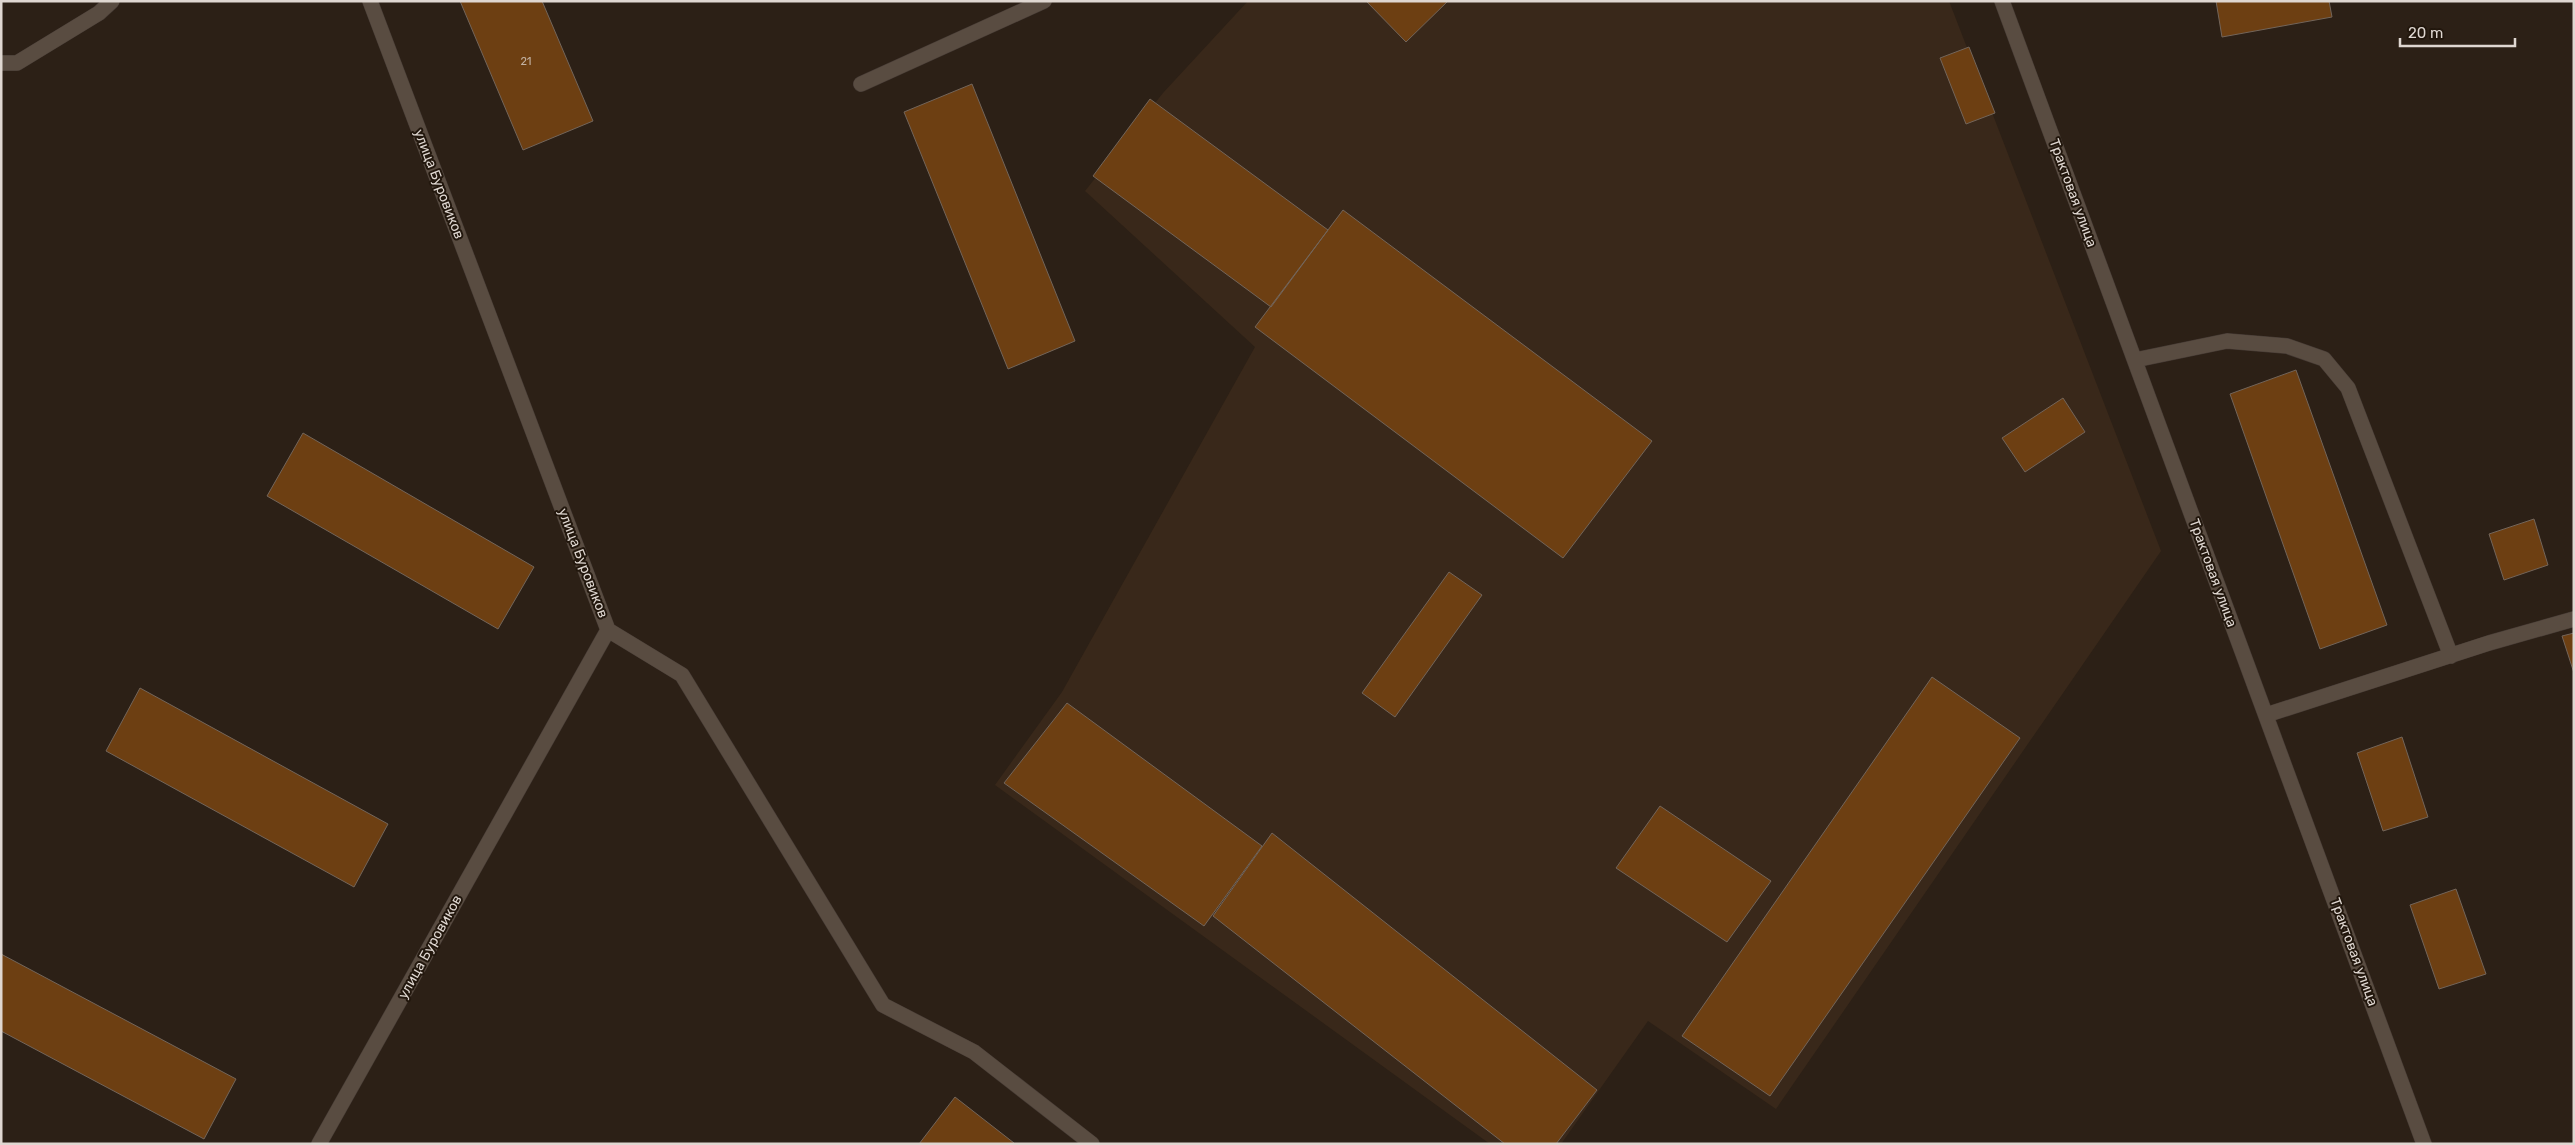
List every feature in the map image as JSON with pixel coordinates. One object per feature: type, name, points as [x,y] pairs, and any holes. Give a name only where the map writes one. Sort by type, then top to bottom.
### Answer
[{"type":"street","points":[[1,63],[17,63],[99,12],[112,1]]},
{"type":"street","name":"улица Буровиков","points":[[319,1144],[608,630],[370,1]]},
{"type":"street","points":[[861,84],[1044,1]]},
{"type":"street","name":"Трактовая улица","points":[[2002,1],[2424,1144]]},
{"type":"street","points":[[2134,360],[2227,341],[2287,346],[2324,359],[2348,388],[2452,656]]},
{"type":"street","points":[[2266,716],[2574,619]]},
{"type":"street","points":[[608,630],[682,675],[883,1005],[974,1052],[1092,1144]]},
{"type":"shaded area","points":[[1248,1],[1949,1],[2161,551],[1776,1109],[1648,1021],[1561,1144],[1490,1144],[995,785],[1062,692],[1255,347],[1085,191],[1163,93]]},
{"type":"building","points":[[460,1],[542,1],[593,121],[523,150]]},
{"type":"building","points":[[1366,1],[1448,1],[1406,42]]},
{"type":"building","points":[[2216,1],[2329,1],[2332,17],[2222,37]]},
{"type":"building","points":[[1969,47],[1995,113],[1966,124],[1940,58]]},
{"type":"building","points":[[972,84],[1075,341],[1008,369],[904,112]]},
{"type":"building","points":[[1150,99],[1328,230],[1271,307],[1093,176]]},
{"type":"building","points":[[1343,210],[1652,441],[1563,558],[1255,327]]},
{"type":"building","points":[[2296,370],[2387,625],[2320,649],[2230,394]]},
{"type":"building","points":[[2063,398],[2085,432],[2025,472],[2002,438]]},
{"type":"building","points":[[303,433],[534,567],[498,629],[267,496]]},
{"type":"building","points":[[2534,519],[2548,565],[2504,580],[2489,534]]},
{"type":"building","points":[[1449,572],[1482,595],[1395,717],[1362,693]]},
{"type":"building","points":[[2574,633],[2574,673],[2562,636]]},
{"type":"building","points":[[1932,677],[2020,738],[1770,1096],[1682,1036]]},
{"type":"building","points":[[140,688],[388,824],[354,887],[106,751]]},
{"type":"building","points":[[1067,703],[1262,846],[1204,926],[1004,783]]},
{"type":"building","points":[[2402,737],[2428,817],[2383,831],[2357,753]]},
{"type":"building","points":[[1660,806],[1771,881],[1727,942],[1616,868]]},
{"type":"building","points":[[1272,833],[1597,1090],[1556,1144],[1505,1144],[1213,916]]},
{"type":"building","points":[[2456,889],[2486,974],[2439,989],[2410,905]]},
{"type":"building","points":[[1,954],[236,1079],[204,1139],[1,1031]]},
{"type":"building","points":[[955,1097],[1014,1143],[1014,1144],[919,1144]]}]
